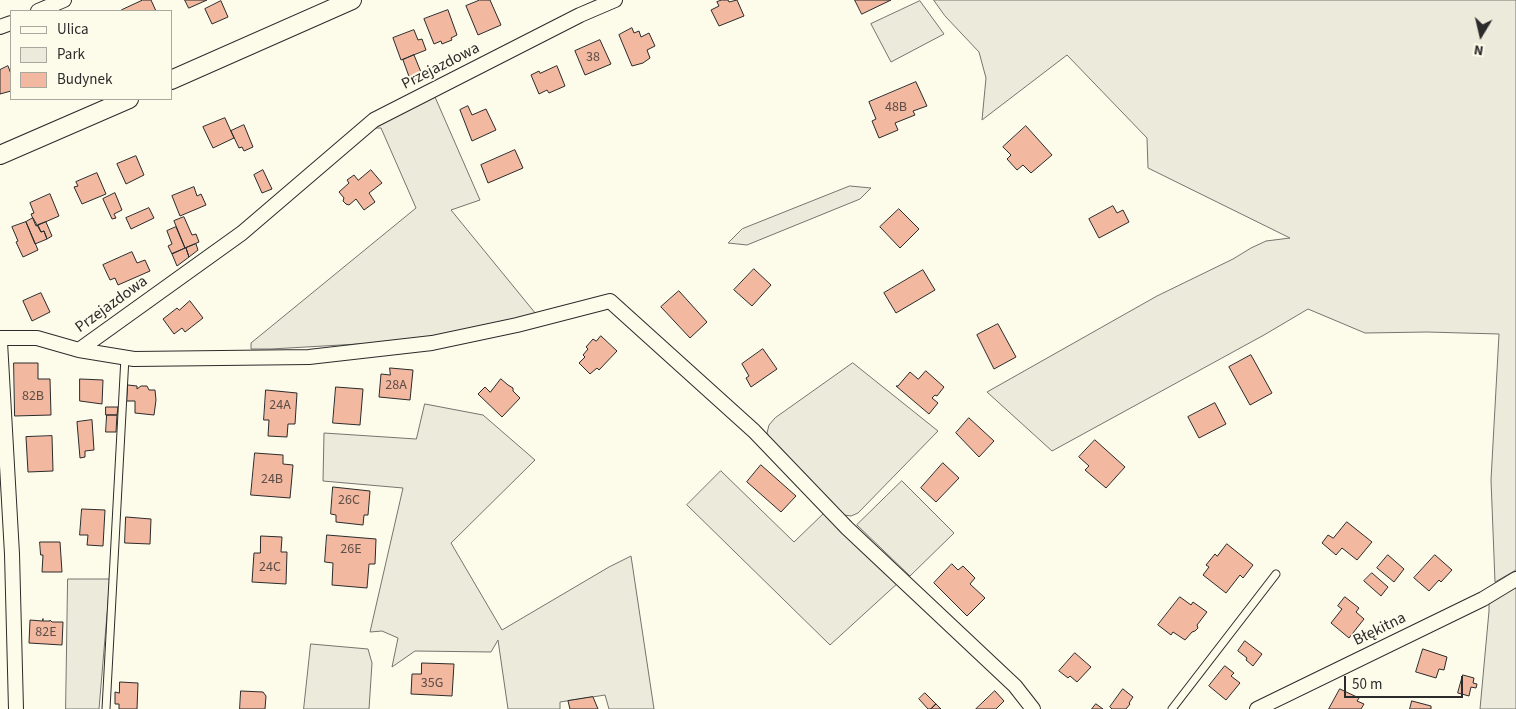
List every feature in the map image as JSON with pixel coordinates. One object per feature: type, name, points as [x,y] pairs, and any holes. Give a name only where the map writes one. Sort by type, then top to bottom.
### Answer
[{"type":"street","points":[[40,10],[64,0]]},
{"type":"street","points":[[172,80],[352,0]]},
{"type":"street","name":"Przejazdowa","points":[[79,350],[242,233],[374,120],[580,15],[615,0]]},
{"type":"street","points":[[0,154],[127,100]]},
{"type":"street","name":"Przejazdowa","points":[[79,350],[134,359],[310,357],[432,343],[517,326],[610,301],[754,431],[847,528],[1015,686],[1033,709]]},
{"type":"street","points":[[0,338],[37,338],[79,350]]},
{"type":"street","points":[[0,342],[12,554],[16,709]]},
{"type":"street","name":"Błękitna","points":[[1257,709],[1483,599],[1516,579]]},
{"type":"lane","points":[[106,709],[125,357]]},
{"type":"lane","points":[[1172,709],[1276,574]]},
{"type":"green space","points":[[934,0],[1516,0],[1516,570],[1495,582],[1491,480],[1499,334],[1365,333],[1308,309],[1052,451],[987,392],[1157,296],[1233,259],[1251,248],[1266,241],[1290,238],[1148,168],[1147,138],[1067,55],[982,120],[986,78],[979,52],[945,16]]},
{"type":"green space","points":[[920,1],[944,34],[891,62],[871,24]]},
{"type":"green space","points":[[435,97],[480,200],[451,210],[536,314],[428,340],[251,349],[251,343],[416,208],[381,128],[373,128]]},
{"type":"green space","points":[[850,186],[871,188],[860,199],[747,245],[728,243],[742,229]]},
{"type":"green space","points":[[853,363],[938,431],[858,513],[851,516],[844,515],[777,451],[767,433],[769,425],[775,418]]},
{"type":"green space","points":[[425,404],[483,415],[535,460],[451,543],[502,630],[631,556],[654,709],[609,709],[605,695],[560,702],[560,709],[508,709],[498,640],[491,652],[415,651],[392,667],[398,638],[382,631],[370,632],[403,488],[323,481],[324,433],[416,439]]},
{"type":"green space","points":[[721,471],[794,542],[825,512],[899,582],[830,645],[687,505]]},
{"type":"green space","points":[[902,481],[954,533],[910,576],[857,525]]},
{"type":"green space","points":[[68,579],[110,579],[99,709],[66,709]]},
{"type":"green space","points":[[1516,587],[1516,709],[1480,709],[1489,603]]},
{"type":"green space","points":[[311,644],[368,649],[372,663],[369,709],[304,709]]},
{"type":"building","points":[[143,0],[151,0],[156,10],[122,10]]},
{"type":"building","points":[[185,0],[207,0],[189,8]]},
{"type":"building","points":[[480,0],[490,0],[501,25],[478,35],[466,6]]},
{"type":"building","points":[[728,0],[729,2],[737,0],[744,16],[719,26],[711,10],[719,6],[717,2]]},
{"type":"building","points":[[855,0],[891,0],[862,14]]},
{"type":"building","points":[[221,1],[228,17],[212,24],[205,9]]},
{"type":"building","points":[[448,10],[457,35],[451,38],[452,40],[442,44],[441,41],[434,44],[424,19]]},
{"type":"building","points":[[632,28],[634,33],[639,31],[641,37],[649,33],[655,46],[647,50],[650,58],[643,63],[632,66],[619,35]]},
{"type":"building","points":[[414,30],[418,40],[422,39],[426,50],[401,60],[393,38]]},
{"type":"building","points":[[600,40],[611,64],[585,75],[575,51]]},
{"type":"building","points":[[414,55],[423,77],[411,82],[403,60]]},
{"type":"building","points":[[8,66],[10,71],[10,91],[0,94],[0,70]]},
{"type":"building","points":[[557,66],[565,86],[549,93],[547,90],[539,94],[531,75]]},
{"type":"building","points":[[916,82],[927,106],[913,111],[915,115],[895,123],[898,130],[879,138],[872,121],[876,119],[869,102]]},
{"type":"building","points":[[468,106],[472,115],[486,109],[496,130],[472,141],[460,110]]},
{"type":"building","points":[[225,118],[234,138],[213,148],[203,127]]},
{"type":"building","points":[[244,125],[253,147],[244,151],[242,147],[239,148],[231,131]]},
{"type":"building","points":[[1026,126],[1052,155],[1031,173],[1023,165],[1017,170],[1007,159],[1011,155],[1003,147]]},
{"type":"building","points":[[515,150],[523,168],[488,183],[481,165]]},
{"type":"building","points":[[136,156],[144,175],[126,184],[117,164]]},
{"type":"building","points":[[263,170],[272,189],[262,193],[254,175]]},
{"type":"building","points":[[371,170],[382,183],[369,193],[375,202],[364,210],[356,199],[349,205],[346,204],[339,192],[349,183],[347,180],[354,175],[358,180]]},
{"type":"building","points":[[97,173],[106,194],[82,204],[74,187],[78,186],[76,182]]},
{"type":"building","points":[[194,187],[197,196],[201,194],[206,205],[180,216],[172,196]]},
{"type":"building","points":[[115,193],[122,210],[114,214],[116,218],[112,219],[103,199]]},
{"type":"building","points":[[50,194],[59,216],[36,226],[31,214],[34,213],[30,203]]},
{"type":"building","points":[[1113,206],[1117,213],[1123,210],[1129,222],[1099,238],[1089,219]]},
{"type":"building","points":[[149,208],[154,218],[131,229],[126,218]]},
{"type":"building","points":[[899,209],[919,229],[900,248],[880,227]]},
{"type":"building","points":[[184,217],[192,235],[196,234],[199,242],[185,248],[174,221]]},
{"type":"building","points":[[33,218],[41,232],[44,231],[47,239],[35,244],[26,222]]},
{"type":"building","points":[[26,222],[38,250],[23,257],[12,227]]},
{"type":"building","points":[[46,222],[52,236],[47,239],[44,231],[41,232],[38,225]]},
{"type":"building","points":[[176,227],[185,248],[172,254],[168,246],[172,244],[167,231]]},
{"type":"building","points":[[196,244],[198,250],[189,257],[186,248]]},
{"type":"building","points":[[186,248],[189,257],[177,266],[172,254]]},
{"type":"building","points":[[132,252],[137,263],[145,260],[150,271],[118,285],[115,278],[110,280],[103,265]]},
{"type":"building","points":[[754,269],[771,285],[752,306],[734,290]]},
{"type":"building","points":[[923,270],[935,290],[896,313],[884,293]]},
{"type":"building","points":[[679,291],[707,322],[690,338],[661,307]]},
{"type":"building","points":[[41,293],[50,312],[32,321],[23,301]]},
{"type":"building","points":[[190,301],[203,318],[185,332],[182,328],[174,334],[163,319]]},
{"type":"building","points":[[998,324],[1016,357],[994,369],[977,335]]},
{"type":"building","points":[[601,336],[617,351],[599,370],[597,368],[590,374],[579,363],[585,357],[583,355],[588,349],[586,347],[593,339],[596,341]]},
{"type":"building","points":[[763,349],[777,369],[751,387],[746,378],[749,376],[742,364]]},
{"type":"building","points":[[1251,355],[1272,393],[1250,405],[1229,367]]},
{"type":"building","points":[[14,363],[38,363],[38,379],[50,379],[51,415],[15,416]]},
{"type":"building","points":[[390,368],[413,370],[410,400],[379,397],[381,374],[390,375]]},
{"type":"building","points":[[926,371],[944,387],[937,396],[935,395],[932,398],[938,403],[929,414],[896,386],[910,372],[918,379]]},
{"type":"building","points":[[80,379],[103,380],[102,404],[80,401]]},
{"type":"building","points":[[501,379],[513,388],[513,391],[520,398],[502,417],[478,394],[485,387],[490,392]]},
{"type":"building","points":[[128,385],[137,386],[137,389],[141,386],[147,386],[149,390],[155,390],[154,415],[135,413],[135,401],[127,401]]},
{"type":"building","points":[[336,387],[363,389],[360,425],[333,423]]},
{"type":"building","points":[[266,390],[297,393],[295,424],[288,424],[287,437],[268,436],[269,420],[264,420]]},
{"type":"building","points":[[1215,403],[1226,424],[1199,438],[1188,417]]},
{"type":"building","points":[[106,407],[118,407],[117,415],[106,415]]},
{"type":"building","points":[[107,415],[117,415],[116,432],[106,432]]},
{"type":"building","points":[[969,418],[994,441],[979,457],[956,433]]},
{"type":"building","points":[[92,420],[94,450],[85,451],[85,457],[80,458],[77,422]]},
{"type":"building","points":[[52,436],[53,471],[28,472],[26,437]]},
{"type":"building","points":[[1095,440],[1125,467],[1106,488],[1085,470],[1089,466],[1079,457]]},
{"type":"building","points":[[255,453],[283,455],[283,464],[293,465],[290,498],[251,495]]},
{"type":"building","points":[[943,463],[959,478],[936,502],[921,488]]},
{"type":"building","points":[[761,465],[796,496],[781,512],[747,482]]},
{"type":"building","points":[[333,487],[370,491],[368,515],[364,515],[363,525],[336,522],[336,515],[331,514]]},
{"type":"building","points":[[82,509],[105,510],[103,546],[87,545],[88,535],[80,535]]},
{"type":"building","points":[[126,517],[151,519],[150,544],[125,543]]},
{"type":"building","points":[[1347,522],[1372,542],[1357,560],[1342,548],[1336,555],[1322,543],[1328,535],[1333,538]]},
{"type":"building","points":[[327,535],[376,539],[375,564],[369,564],[367,588],[332,585],[333,563],[325,562]]},
{"type":"building","points":[[261,536],[282,537],[281,552],[287,552],[286,584],[252,582],[254,553],[260,553]]},
{"type":"building","points":[[40,542],[60,542],[62,572],[42,572],[43,555],[41,555]]},
{"type":"building","points":[[1227,544],[1253,565],[1243,578],[1240,575],[1226,593],[1203,575],[1209,567],[1206,565]]},
{"type":"building","points":[[1388,555],[1404,569],[1394,582],[1377,568]]},
{"type":"building","points":[[1435,555],[1452,570],[1429,591],[1414,578]]},
{"type":"building","points":[[952,564],[958,570],[963,566],[975,578],[970,584],[985,598],[967,616],[934,583]]},
{"type":"building","points":[[1372,573],[1388,587],[1381,596],[1364,581]]},
{"type":"building","points":[[1180,597],[1191,605],[1193,602],[1207,612],[1197,625],[1198,628],[1185,640],[1173,632],[1171,635],[1158,625]]},
{"type":"building","points":[[1345,597],[1359,608],[1356,612],[1364,619],[1349,638],[1331,623],[1342,609],[1338,606]]},
{"type":"building","points":[[43,619],[43,621],[63,622],[62,645],[29,643],[30,620],[42,621]]},
{"type":"building","points":[[1245,641],[1262,654],[1253,666],[1238,651]]},
{"type":"building","points":[[1423,649],[1447,657],[1444,670],[1439,669],[1436,678],[1416,672]]},
{"type":"building","points":[[1075,653],[1091,667],[1077,682],[1059,671]]},
{"type":"building","points":[[422,663],[454,664],[452,696],[411,694],[412,674],[421,674]]},
{"type":"building","points":[[1225,666],[1234,673],[1231,676],[1240,683],[1226,700],[1209,686]]},
{"type":"building","points":[[1463,675],[1474,678],[1473,683],[1477,684],[1476,688],[1471,687],[1469,696],[1458,693]]},
{"type":"building","points":[[120,682],[138,683],[137,709],[119,709],[119,704],[115,704],[115,692],[119,693]]},
{"type":"building","points":[[1123,689],[1133,697],[1130,704],[1126,709],[1112,709],[1110,707]]},
{"type":"building","points":[[1340,689],[1359,698],[1357,701],[1364,704],[1361,709],[1329,709]]},
{"type":"building","points":[[241,691],[263,692],[266,696],[265,709],[240,709]]},
{"type":"building","points":[[995,691],[1004,701],[996,709],[976,709]]},
{"type":"building","points":[[925,693],[936,704],[931,709],[928,709],[919,699]]},
{"type":"building","points":[[593,697],[598,709],[570,709],[568,701]]},
{"type":"building","points":[[1412,701],[1431,706],[1431,709],[1410,709]]},
{"type":"building","points":[[936,704],[941,709],[931,709]]},
{"type":"building","points":[[1096,704],[1103,709],[1092,709]]}]
